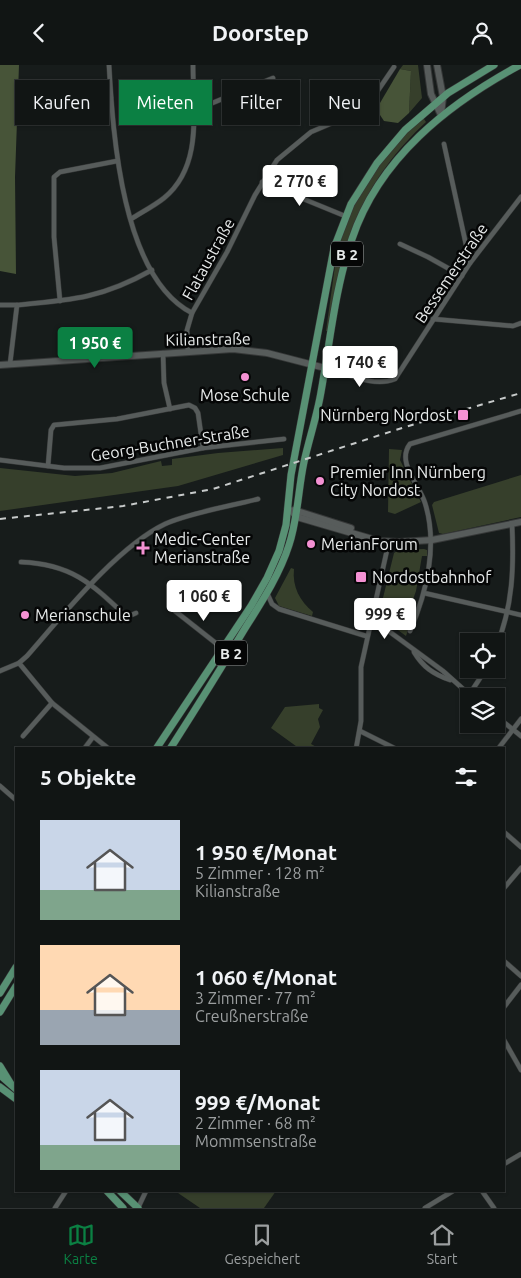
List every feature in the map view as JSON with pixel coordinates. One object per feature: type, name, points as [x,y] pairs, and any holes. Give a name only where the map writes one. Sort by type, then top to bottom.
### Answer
[{"type":"main road","points":[[427,65],[434,104],[441,115]]},
{"type":"main road","points":[[437,65],[443,97],[441,115]]},
{"type":"main road","name":"B 2","points":[[157,747],[245,616],[271,569],[282,539],[334,248],[345,216],[359,189],[384,152],[405,130],[443,97],[494,65]]},
{"type":"main road","name":"B 2","points":[[171,747],[267,593],[284,560],[297,514],[304,465],[317,412],[348,250],[363,212],[396,161],[420,134],[441,115],[481,87],[520,65]]},
{"type":"main road","points":[[475,76],[474,84],[481,87]]},
{"type":"main road","points":[[320,331],[326,334],[331,333]]},
{"type":"main road","name":"Kilianstraße","points":[[0,365],[163,353],[245,350],[325,368]]},
{"type":"main road","points":[[288,508],[297,514],[379,541],[432,540],[521,522]]},
{"type":"main road","points":[[0,993],[15,969]]},
{"type":"main road","points":[[0,1012],[15,988]]},
{"type":"main road","points":[[0,1066],[14,1086]]},
{"type":"main road","points":[[0,1075],[14,1086]]},
{"type":"main road","points":[[0,1087],[15,1098]]},
{"type":"main road","points":[[108,1192],[123,1208]]},
{"type":"main road","points":[[121,1192],[138,1208]]},
{"type":"street","points":[[109,65],[117,161],[131,219],[152,270],[171,298],[192,313]]},
{"type":"street","points":[[193,65],[193,80]]},
{"type":"street","name":"Flataustraße","points":[[188,352],[187,330],[192,313],[223,260],[262,182],[277,160],[299,141],[322,126],[351,115],[368,105],[394,67]]},
{"type":"street","points":[[212,103],[273,78]]},
{"type":"street","points":[[131,219],[164,198],[187,170],[192,146],[193,125]]},
{"type":"street","points":[[444,144],[470,263]]},
{"type":"street","points":[[60,301],[55,245],[54,177],[60,172],[117,161]]},
{"type":"street","points":[[262,182],[345,216]]},
{"type":"street","name":"Bessemerstraße","points":[[325,368],[372,381],[384,382],[394,379],[400,374],[470,263],[521,197]]},
{"type":"street","points":[[400,244],[462,276]]},
{"type":"street","points":[[0,305],[60,301],[96,295],[112,290],[152,270]]},
{"type":"street","points":[[10,364],[17,305]]},
{"type":"street","points":[[433,319],[513,326],[521,323]]},
{"type":"street","points":[[163,353],[164,383],[170,409]]},
{"type":"street","points":[[48,466],[50,430],[54,425],[117,419],[189,405],[196,408],[203,448]]},
{"type":"street","points":[[410,631],[424,593],[432,540],[425,502],[404,461],[406,449],[410,444],[521,411]]},
{"type":"street","name":"Georg-Buchner-Straße","points":[[0,461],[78,469],[117,466],[160,455],[203,448],[284,439]]},
{"type":"street","points":[[0,671],[19,663],[91,585],[145,534],[167,523],[258,499]]},
{"type":"street","points":[[500,633],[507,612],[513,569],[512,524]]},
{"type":"street","points":[[356,747],[360,731],[360,673],[366,636],[374,617],[389,541]]},
{"type":"street","points":[[21,562],[62,568],[91,585],[127,617],[136,613]]},
{"type":"street","points":[[267,593],[272,604],[279,609],[366,636]]},
{"type":"street","points":[[424,593],[521,615]]},
{"type":"street","points":[[175,611],[222,648]]},
{"type":"street","points":[[374,617],[379,624],[412,649],[422,665],[434,674],[452,681],[461,688]]},
{"type":"street","points":[[19,663],[52,703],[106,747]]},
{"type":"street","points":[[23,736],[52,703]]},
{"type":"street","points":[[500,747],[521,719]]},
{"type":"street","points":[[505,723],[521,736]]},
{"type":"street","points":[[360,731],[392,747]]},
{"type":"street","points":[[86,747],[93,737]]},
{"type":"street","points":[[0,786],[15,799]]},
{"type":"street","points":[[505,833],[521,847]]},
{"type":"street","points":[[505,888],[521,868]]},
{"type":"street","points":[[505,962],[521,976]]},
{"type":"street","points":[[505,1006],[521,985]]},
{"type":"street","points":[[505,1042],[521,1070]]},
{"type":"street","points":[[505,1163],[521,1155]]},
{"type":"street","points":[[55,1208],[65,1192]]},
{"type":"street","points":[[138,1208],[146,1192]]},
{"type":"street","points":[[425,1208],[451,1192]]},
{"type":"street","points":[[483,1192],[494,1208]]},
{"type":"green space","points":[[0,65],[19,65],[18,80],[15,80],[15,125],[17,125],[15,177],[16,274],[0,271]]},
{"type":"green space","points":[[403,65],[418,65],[422,98],[409,113],[411,71],[400,69]]},
{"type":"green space","points":[[400,69],[411,71],[409,113],[398,123],[384,121],[379,114],[380,103]]},
{"type":"green space","points":[[422,116],[426,122],[386,166],[363,205],[348,246],[328,331],[326,331],[338,244],[352,207],[376,166]]},
{"type":"green space","points":[[283,448],[283,455],[178,486],[0,511],[0,468],[75,476],[112,473],[161,461],[162,466],[172,465],[172,459]]},
{"type":"green space","points":[[389,449],[402,450],[400,460],[421,502],[395,514],[388,512]]},
{"type":"green space","points":[[521,475],[521,517],[443,534],[439,533],[432,505],[434,502]]},
{"type":"green space","points":[[399,550],[427,550],[427,556],[422,556],[416,591],[403,628],[408,630],[406,636],[383,619],[380,610],[394,553]]},
{"type":"green space","points":[[291,568],[294,569],[294,582],[298,593],[313,612],[312,616],[279,606],[275,598]]},
{"type":"green space","points":[[319,704],[319,708],[323,710],[318,719],[320,727],[311,744],[316,747],[297,747],[271,728],[285,707]]},
{"type":"green space","points":[[275,1192],[264,1208],[200,1208],[178,1193]]},
{"type":"railway","points":[[0,519],[123,506],[213,489],[405,427],[521,393]]},
{"type":"place","name":"Mose Schule","points":[[245,377]]},
{"type":"place","name":"Nürnberg Nordost","points":[[463,415]]},
{"type":"place","name":"Premier Inn Nürnberg City Nordost","points":[[320,481]]},
{"type":"place","name":"MerianForum","points":[[311,544]]},
{"type":"place","name":"Medic-Center Merianstraße","points":[[143,548]]},
{"type":"place","name":"Nordostbahnhof","points":[[361,577]]},
{"type":"place","name":"Merianschule","points":[[25,615]]}]
